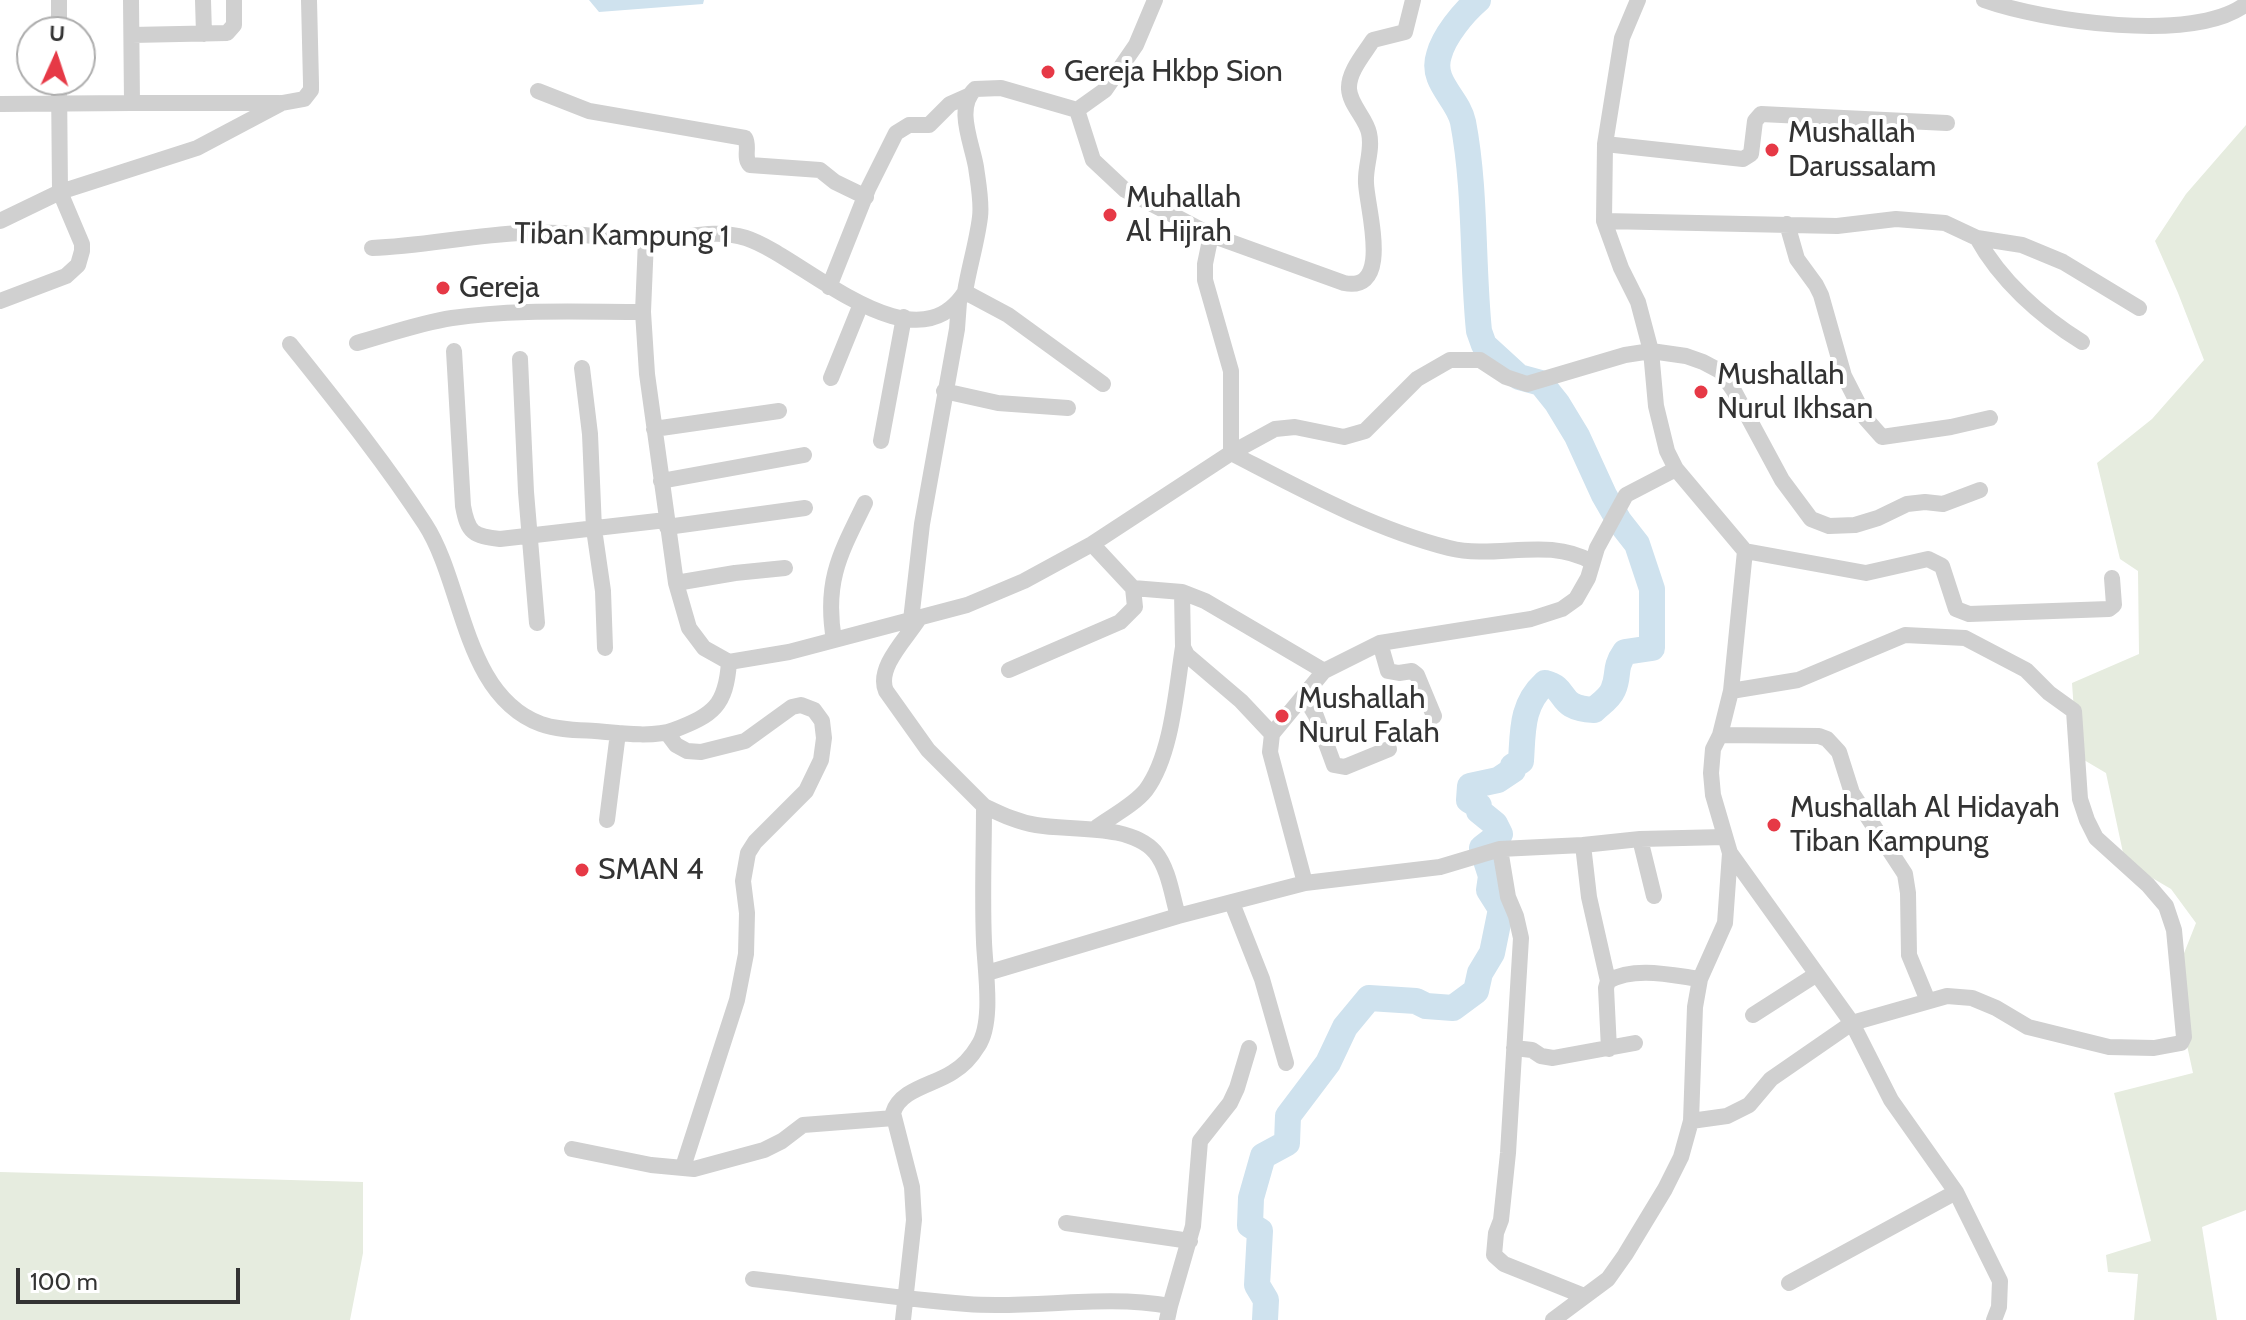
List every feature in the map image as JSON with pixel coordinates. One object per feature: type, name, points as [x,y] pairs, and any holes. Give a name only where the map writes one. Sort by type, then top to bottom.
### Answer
[{"type":"street","points":[[131,0],[132,103]]},
{"type":"street","points":[[203,0],[204,34]]},
{"type":"street","points":[[132,35],[230,32],[235,21],[234,0]]},
{"type":"street","points":[[0,104],[282,103],[304,99],[311,90],[309,0]]},
{"type":"street","points":[[1077,110],[1105,90],[1136,45],[1155,0]]},
{"type":"street","points":[[1077,110],[1093,160],[1125,190],[1211,235],[1344,283],[1363,283],[1370,277],[1373,230],[1366,183],[1370,141],[1369,130],[1349,94],[1349,84],[1373,40],[1405,32],[1413,0]]},
{"type":"street","points":[[1638,0],[1622,38],[1605,144],[1604,221],[1621,268],[1638,302],[1651,351],[1662,435],[1676,469],[1745,551],[1866,573],[1928,559],[1942,566],[1956,609],[1969,614],[2109,609],[2114,605],[2112,578]]},
{"type":"street","points":[[1991,1],[2042,17],[2162,26],[2222,18],[2246,4]]},
{"type":"street","points":[[829,287],[866,197],[899,130],[909,125],[929,125],[950,104],[968,96],[975,89],[1001,88],[1077,110]]},
{"type":"street","points":[[538,91],[589,111],[745,138],[746,159],[750,165],[820,170],[835,182],[866,197]]},
{"type":"street","points":[[0,301],[66,276],[78,265],[82,244],[60,192],[59,96]]},
{"type":"street","points":[[968,96],[964,106],[965,118],[975,161],[980,216],[944,391],[922,524],[915,620],[885,671],[882,682],[928,750],[984,806],[1033,825],[1097,827],[1147,844],[1157,855],[1166,874],[1178,916]]},
{"type":"street","points":[[0,221],[60,192],[197,148],[282,103]]},
{"type":"street","points":[[1605,144],[1743,159],[1751,154],[1755,121],[1761,114],[1947,123]]},
{"type":"street","points":[[1604,221],[1837,226],[1896,219],[1945,223],[1977,238],[2012,243],[2050,257],[2139,308]]},
{"type":"street","points":[[1787,224],[1792,250],[1821,295],[1844,376],[1866,419],[1882,437],[1990,418]]},
{"type":"street","name":"Tiban Kampung 1","points":[[372,248],[417,246],[522,233],[571,232],[646,240],[717,232],[733,234],[763,246],[829,287],[874,310],[904,317],[939,317],[962,297]]},
{"type":"street","points":[[1211,235],[1205,280],[1231,371],[1231,453]]},
{"type":"street","points":[[1977,238],[1991,263],[2053,324],[2082,342]]},
{"type":"street","points":[[646,240],[643,312],[654,429],[676,583],[689,628],[704,648],[729,662],[764,658],[967,605],[1024,581],[1092,544],[1231,453],[1283,427],[1306,428],[1344,437],[1365,431],[1417,379],[1450,360],[1480,360],[1506,377],[1527,384],[1625,355],[1651,351],[1703,362],[1720,371],[1734,391],[1782,480],[1811,519],[1829,526],[1855,525],[1907,504],[1943,504],[1980,490]]},
{"type":"street","points":[[962,297],[1008,315],[1103,384]]},
{"type":"street","points":[[831,378],[861,304]]},
{"type":"street","points":[[357,343],[428,323],[485,315],[528,311],[643,312]]},
{"type":"street","points":[[881,441],[904,317]]},
{"type":"street","points":[[290,344],[372,448],[427,527],[477,657],[504,697],[539,723],[555,728],[618,733],[667,733],[707,716],[721,703],[728,685],[729,662]]},
{"type":"street","points":[[454,351],[463,506],[466,523],[472,532],[482,537],[500,539],[805,508]]},
{"type":"street","points":[[520,359],[537,623]]},
{"type":"street","points":[[582,368],[590,434],[594,529],[603,591],[605,648]]},
{"type":"street","points":[[944,391],[998,403],[1068,408]]},
{"type":"street","points":[[654,429],[779,411]]},
{"type":"street","points":[[1231,453],[1352,515],[1452,549],[1508,551],[1545,548],[1562,550],[1592,562]]},
{"type":"street","points":[[661,481],[804,455]]},
{"type":"street","points":[[1305,883],[1270,752],[1272,734],[1324,671],[1380,643],[1531,619],[1562,609],[1576,599],[1588,578],[1606,528],[1626,495],[1676,469]]},
{"type":"street","points":[[834,640],[830,617],[831,584],[840,554],[865,503]]},
{"type":"street","points":[[1009,670],[1120,622],[1135,607],[1133,588],[1092,544]]},
{"type":"street","points":[[1745,551],[1731,691],[1720,735],[1713,749],[1711,773],[1713,795],[1728,845],[1852,1023],[1891,1100],[1956,1192],[2000,1281],[1999,1307],[1994,1320]]},
{"type":"street","points":[[676,583],[785,568]]},
{"type":"street","points":[[1133,588],[1182,592],[1213,605],[1324,671]]},
{"type":"street","points":[[1097,827],[1144,793],[1155,775],[1169,731],[1183,647],[1182,592]]},
{"type":"street","points":[[1691,1121],[1727,1116],[1749,1105],[1771,1079],[1852,1023],[1947,996],[1972,998],[2028,1027],[2109,1047],[2167,1047],[2181,1043],[2184,1037],[2174,930],[2166,906],[2148,885],[2096,838],[2080,799],[2074,711],[2049,693],[2026,670],[1965,638],[1905,635],[1798,680],[1731,691]]},
{"type":"street","points":[[1380,643],[1388,671],[1412,671],[1417,675],[1434,716]]},
{"type":"street","points":[[1183,647],[1187,655],[1241,701],[1272,734]]},
{"type":"street","points":[[1304,696],[1316,716],[1334,765],[1345,767],[1389,749]]},
{"type":"street","points":[[667,733],[676,745],[687,751],[701,752],[745,741],[783,713],[801,705],[814,710],[822,721],[824,738],[821,760],[806,791],[755,842],[748,853],[743,881],[747,913],[746,954],[737,1000],[683,1167]]},
{"type":"street","points":[[607,820],[618,733]]},
{"type":"street","points":[[1720,735],[1819,736],[1833,744],[1839,752],[1852,793],[1905,874],[1909,955],[1928,1001]]},
{"type":"street","points":[[903,1320],[914,1220],[912,1187],[894,1118],[895,1107],[902,1098],[952,1073],[965,1063],[980,1043],[986,1018],[987,973],[984,941],[984,806]]},
{"type":"street","points":[[987,973],[1178,916],[1305,883],[1412,872],[1496,850],[1640,839],[1728,845]]},
{"type":"street","points":[[1640,839],[1654,896]]},
{"type":"street","points":[[1583,845],[1589,897],[1608,981],[1609,1049]]},
{"type":"street","points":[[1553,1320],[1608,1279],[1665,1189],[1681,1157],[1691,1121],[1693,1041],[1700,979],[1725,923],[1728,845]]},
{"type":"street","points":[[1496,850],[1521,938],[1501,1220],[1494,1241],[1494,1255],[1504,1264],[1584,1296]]},
{"type":"street","points":[[1232,903],[1262,979],[1286,1063]]},
{"type":"street","points":[[1608,981],[1645,972],[1700,979]]},
{"type":"street","points":[[1753,1015],[1817,974]]},
{"type":"street","points":[[1514,1048],[1532,1050],[1547,1058],[1635,1043]]},
{"type":"street","points":[[753,1279],[967,1304],[1015,1305],[1084,1300],[1168,1313],[1190,1241],[1200,1141],[1230,1103],[1244,1070],[1249,1048]]},
{"type":"street","points":[[572,1149],[651,1165],[694,1169],[764,1150],[803,1125],[894,1118]]},
{"type":"street","points":[[1789,1283],[1956,1192]]},
{"type":"street","points":[[1066,1223],[1190,1241]]},
{"type":"shaded area","points":[[2246,125],[2246,1210],[2202,1227],[2217,1320],[2134,1320],[2138,1274],[2108,1272],[2106,1255],[2151,1241],[2114,1093],[2193,1073],[2173,981],[2196,923],[2171,889],[2125,862],[2106,773],[2084,760],[2072,683],[2139,654],[2138,571],[2120,559],[2097,463],[2152,419],[2204,360],[2155,241],[2186,194]]},
{"type":"shaded area","points":[[0,1172],[363,1182],[363,1253],[350,1320],[0,1320]]},
{"type":"water","points":[[589,0],[704,0],[703,4],[599,12]]},
{"type":"waterway","points":[[1265,1320],[1266,1300],[1257,1285],[1260,1231],[1250,1225],[1251,1198],[1263,1156],[1287,1143],[1288,1116],[1328,1063],[1345,1027],[1369,998],[1416,1001],[1426,1006],[1453,1008],[1476,991],[1480,973],[1492,953],[1501,909],[1489,890],[1491,876],[1482,848],[1500,834],[1495,824],[1479,811],[1479,806],[1469,800],[1470,786],[1498,780],[1521,761],[1527,709],[1545,683],[1558,689],[1573,706],[1594,710],[1613,690],[1619,663],[1625,652],[1652,648],[1652,589],[1637,544],[1604,495],[1577,436],[1557,403],[1541,383],[1519,377],[1484,345],[1479,331],[1472,200],[1463,122],[1441,82],[1437,65],[1441,48],[1450,33],[1478,0]]},
{"type":"place","name":"Gereja Hkbp Sion","points":[[1048,72]]},
{"type":"place","name":"Mushallah Darussalam","points":[[1772,150]]},
{"type":"place","name":"Muhallah Al Hijrah","points":[[1110,215]]},
{"type":"place","name":"Gereja","points":[[443,288]]},
{"type":"place","name":"Mushallah Nurul Ikhsan","points":[[1701,392]]},
{"type":"place","name":"Mushallah Nurul Falah","points":[[1282,716]]},
{"type":"place","name":"Mushallah Al Hidayah Tiban Kampung","points":[[1774,825]]},
{"type":"place","name":"SMAN 4","points":[[582,870]]}]
